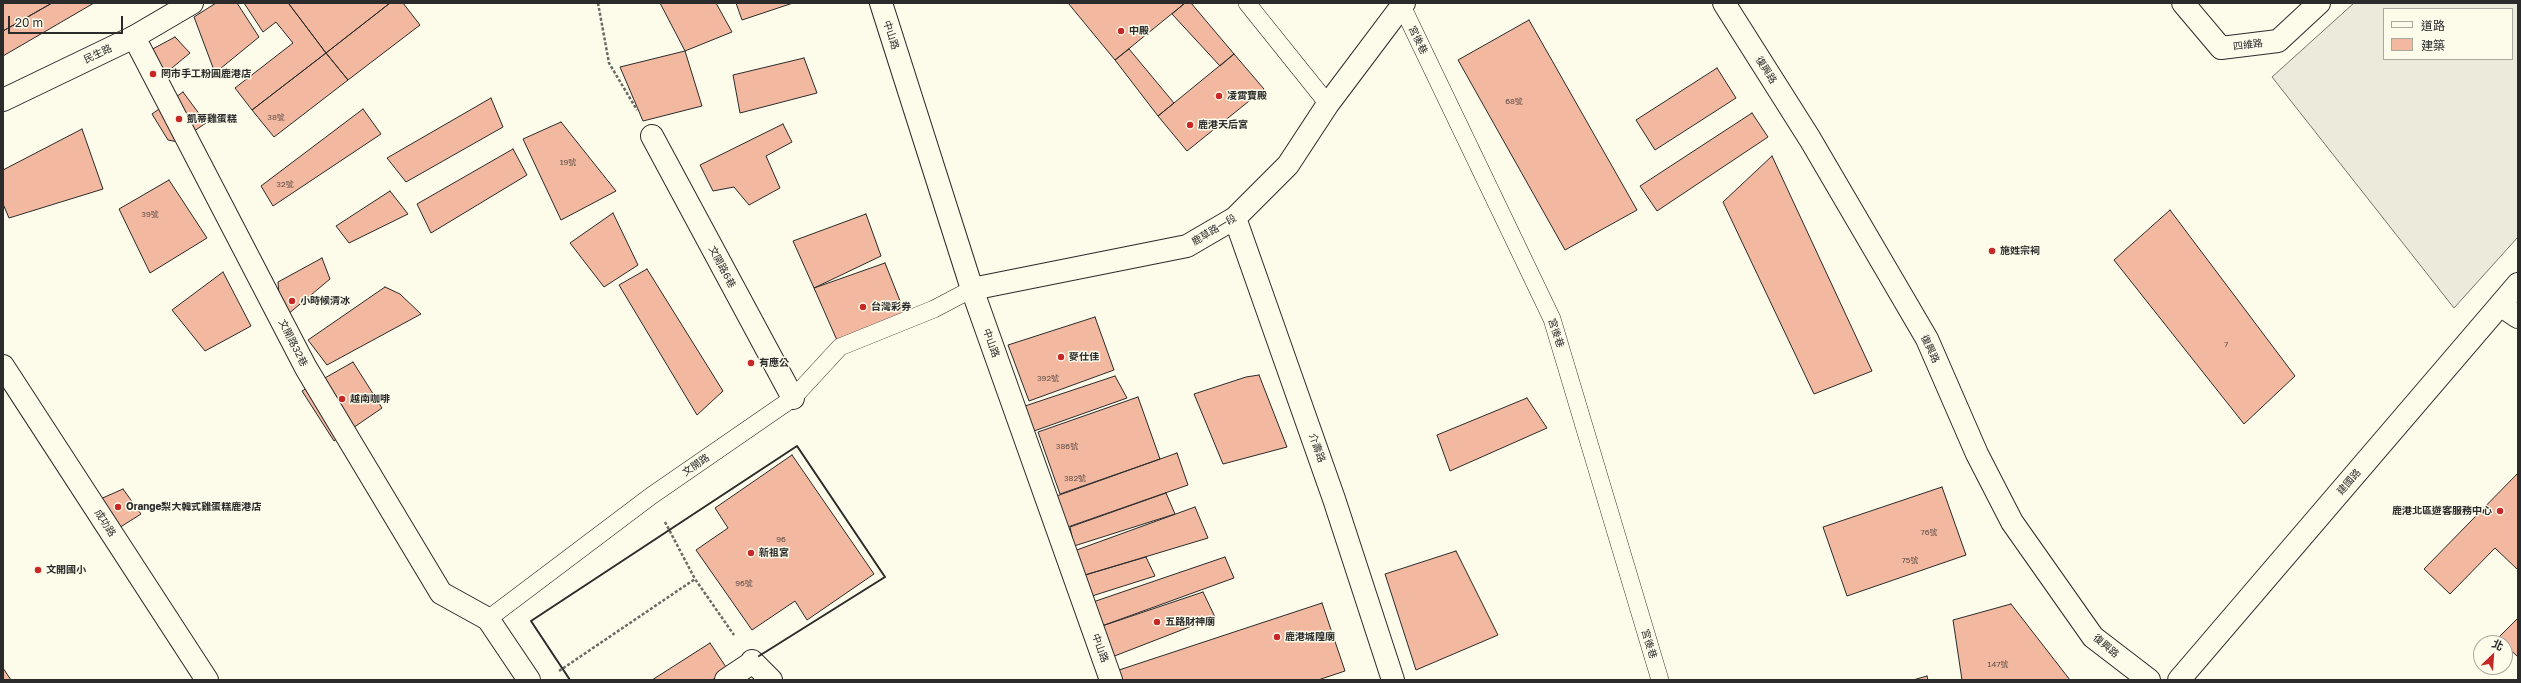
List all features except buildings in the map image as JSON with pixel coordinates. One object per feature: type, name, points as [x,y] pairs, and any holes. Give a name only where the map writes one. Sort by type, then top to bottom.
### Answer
[{"type":"street","name":"民生路","points":[[6,92],[134,37],[192,3]]},
{"type":"street","name":"中山路","points":[[881,3],[972,289],[1111,680]]},
{"type":"street","name":"復興路","points":[[1724,3],[1810,139],[1927,339],[1977,454],[2012,522],[2093,637],[2149,680]]},
{"type":"street","name":"四維路","points":[[2182,3],[2221,48],[2278,41],[2319,3]]},
{"type":"street","name":"鹿草路一段","points":[[972,289],[1187,246],[1235,218],[1288,165],[1328,104],[1403,5]]},
{"type":"street","name":"文開路32巷","points":[[134,37],[306,368],[441,593],[488,619]]},
{"type":"street","name":"文開路6巷","points":[[652,136],[793,398]]},
{"type":"street","name":"介壽路","points":[[1235,218],[1334,499],[1393,680]]},
{"type":"street","name":"建國路","points":[[2180,680],[2518,284]]},
{"type":"street","points":[[2500,305],[2518,317]]},
{"type":"street","name":"成功路","points":[[3,366],[207,680]]},
{"type":"street","points":[[488,619],[529,680]]},
{"type":"street","points":[[726,680],[752,661],[771,680]]},
{"type":"lane","points":[[1247,3],[1328,104]]},
{"type":"lane","name":"宮後巷","points":[[1403,5],[1552,319],[1660,680]]},
{"type":"lane","name":"文開路","points":[[488,619],[651,496],[793,398],[840,347],[934,309],[972,289]]},
{"type":"path","points":[[598,3],[609,63],[652,136]]},
{"type":"path","points":[[651,496],[695,578],[752,661]]},
{"type":"path","points":[[557,672],[695,578]]},
{"type":"shaded area","points":[[2354,3],[2518,3],[2518,237],[2454,308],[2272,77]]},
{"type":"wall","points":[[570,680],[531,621],[797,446],[885,577],[759,656]]},
{"type":"place","name":"中殿","points":[[1121,31]]},
{"type":"place","name":"罔市手工粉圓鹿港店","points":[[153,74]]},
{"type":"place","name":"凌霄寶殿","points":[[1219,96]]},
{"type":"place","name":"凱蒂雞蛋糕","points":[[179,119]]},
{"type":"place","name":"鹿港天后宮","points":[[1190,125]]},
{"type":"place","name":"施姓宗祠","points":[[1992,251]]},
{"type":"place","name":"小時候清冰","points":[[292,301]]},
{"type":"place","name":"台灣彩券","points":[[863,307]]},
{"type":"place","name":"麥仕佳","points":[[1061,357]]},
{"type":"place","name":"有應公","points":[[751,363]]},
{"type":"place","name":"越南咖啡","points":[[342,399]]},
{"type":"place","name":"Orange梨大韓式雞蛋糕鹿港店","points":[[118,507]]},
{"type":"place","name":"鹿港北區遊客服務中心","points":[[2500,511]]},
{"type":"place","name":"新祖宮","points":[[751,553]]},
{"type":"place","name":"文開國小","points":[[38,570]]},
{"type":"place","name":"五路財神廟","points":[[1157,622]]},
{"type":"place","name":"鹿港城隍廟","points":[[1277,637]]}]
